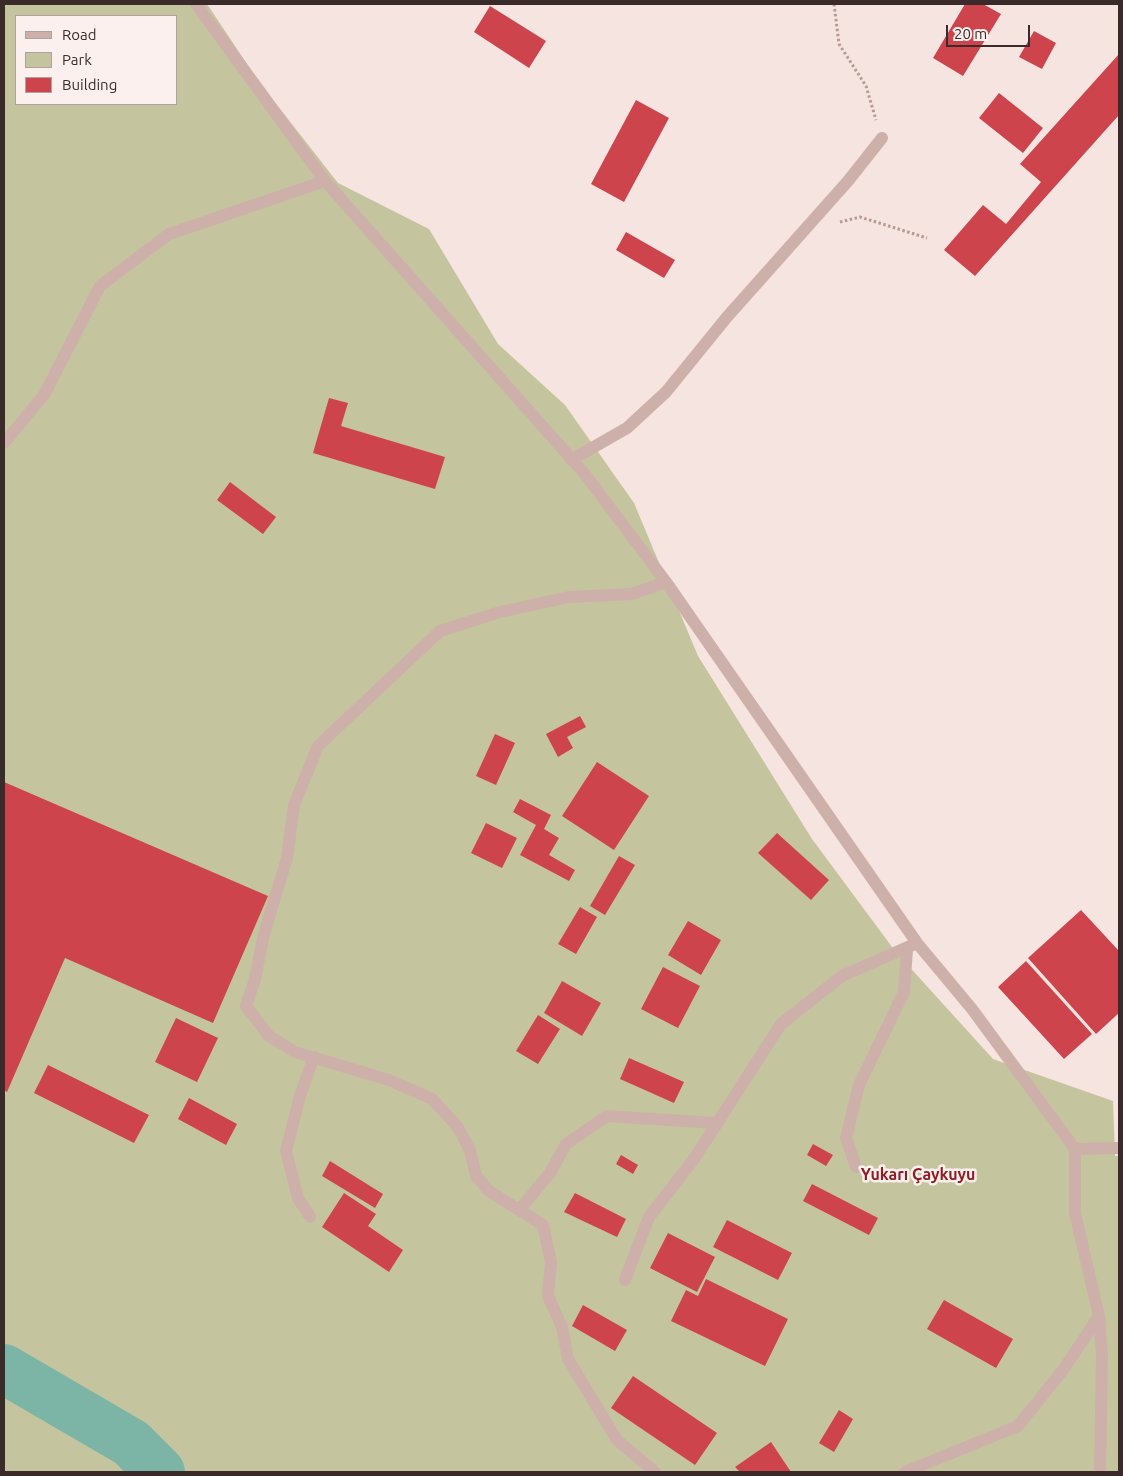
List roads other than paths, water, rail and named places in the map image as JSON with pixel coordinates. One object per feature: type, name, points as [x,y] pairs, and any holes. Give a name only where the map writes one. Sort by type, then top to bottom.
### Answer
[{"type":"street","points":[[196,4],[325,181],[584,473],[666,582],[912,946],[972,1009],[1075,1149],[1075,1213],[1099,1316],[1102,1355],[1101,1470]]},
{"type":"street","points":[[571,460],[627,428],[666,392],[727,317],[807,229],[882,138]]},
{"type":"street","points":[[4,443],[44,395],[100,286],[169,234],[325,181]]},
{"type":"street","points":[[655,1472],[617,1440],[568,1359],[562,1327],[548,1296],[551,1262],[543,1225],[489,1191],[476,1176],[470,1150],[457,1126],[432,1099],[389,1080],[295,1052],[269,1036],[246,1006],[255,979],[264,934],[287,858],[294,805],[318,746],[440,631],[500,612],[570,597],[632,594],[666,582]]},
{"type":"street","points":[[625,1280],[649,1217],[694,1158],[781,1024],[842,976],[912,946]]},
{"type":"street","points":[[856,1167],[846,1138],[859,1084],[904,992],[912,946]]},
{"type":"street","points":[[310,1217],[298,1198],[286,1150],[300,1096],[314,1057]]},
{"type":"street","points":[[520,1209],[550,1173],[566,1144],[607,1116],[716,1123]]},
{"type":"street","points":[[1075,1149],[1119,1148]]},
{"type":"street","points":[[906,1472],[1018,1426],[1063,1370],[1099,1316]]},
{"type":"waterway","points":[[4,1369],[131,1443],[160,1472]]},
{"type":"district","name":"Yukarı Çaykuyu","points":[[918,1175]]}]
